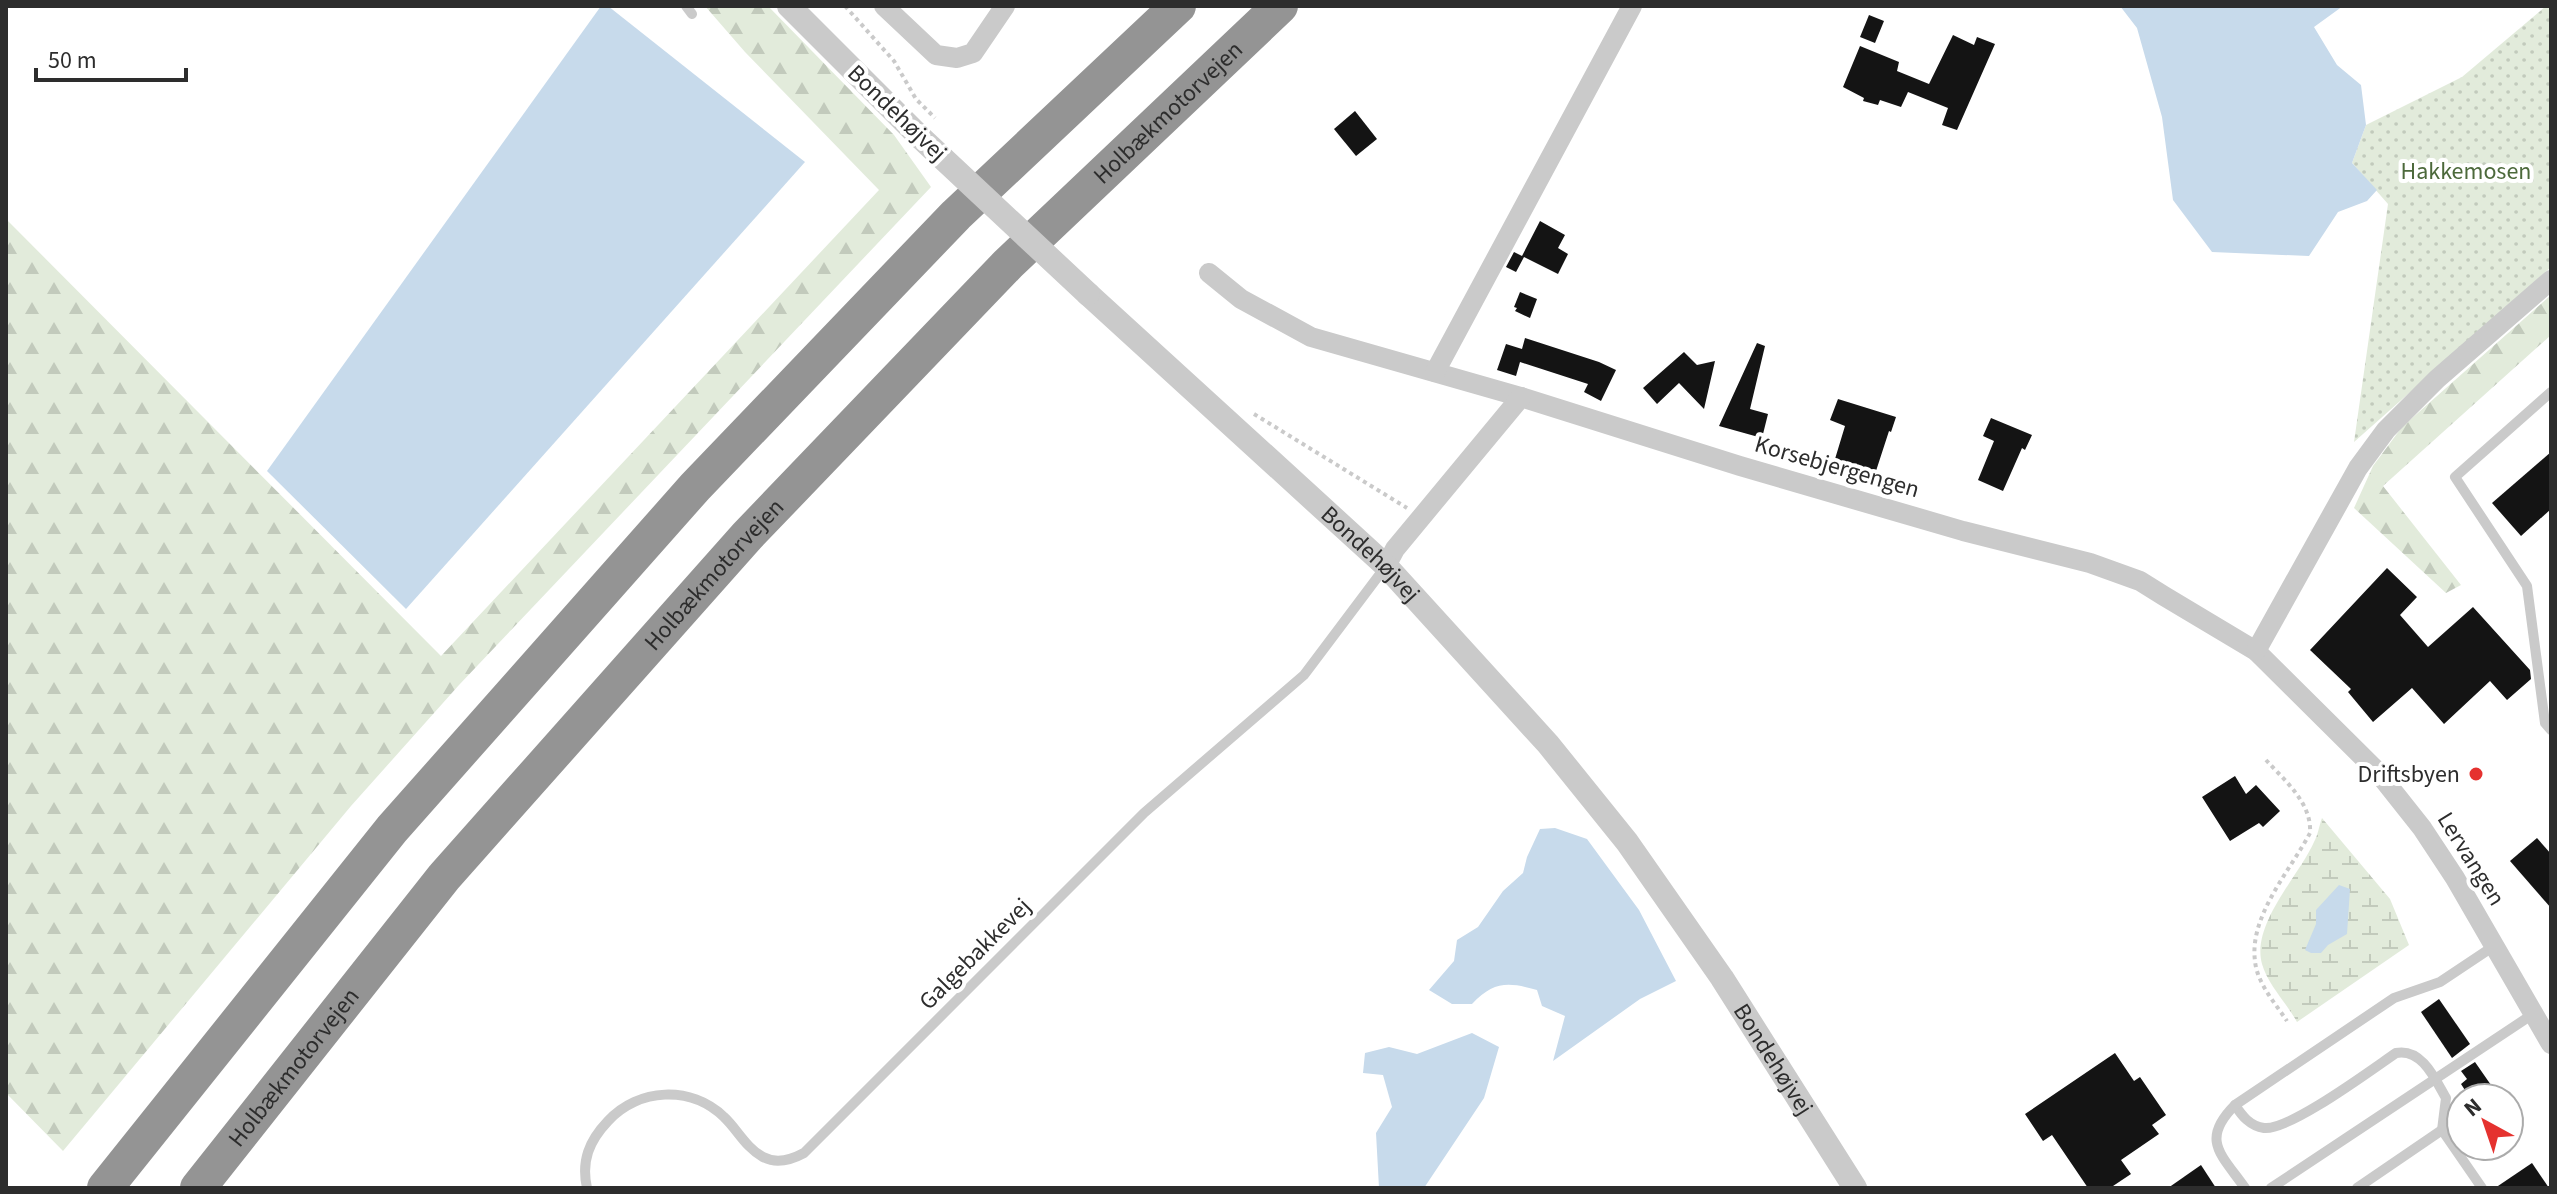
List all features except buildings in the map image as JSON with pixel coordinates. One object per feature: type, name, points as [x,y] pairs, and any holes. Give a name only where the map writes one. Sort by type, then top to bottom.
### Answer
[{"type":"highway","points":[[105,1188],[392,829],[695,487],[956,215],[1178,6]]},
{"type":"highway","name":"Holbækmotorvejen","points":[[198,1188],[444,877],[747,536],[1008,264],[1280,6]]},
{"type":"street","name":"Bondehøjvej","points":[[789,6],[928,128],[1088,294],[1386,566],[1464,649],[1548,744],[1627,842],[1722,978],[1855,1188]]},
{"type":"street","points":[[884,6],[936,55],[957,58],[973,53],[1005,6]]},
{"type":"street","points":[[1435,372],[1632,6]]},
{"type":"street","name":"Korsebjergengen","points":[[1209,273],[1241,299],[1311,337],[1963,531],[2090,563],[2140,581]]},
{"type":"street","points":[[2256,651],[2358,468],[2386,430],[2437,379],[2551,280]]},
{"type":"street","points":[[1386,566],[1395,549],[1521,397]]},
{"type":"street","name":"Lervangen","points":[[2140,581],[2256,651],[2376,770],[2422,828],[2455,878],[2551,1044]]},
{"type":"lane","points":[[2551,392],[2455,477],[2527,586],[2545,723],[2551,730]]},
{"type":"lane","name":"Galgebakkevej","points":[[587,1188],[583,1169],[595,1135],[620,1108],[653,1094],[691,1098],[707,1105],[723,1115],[765,1158],[792,1160],[804,1153],[1144,813],[1304,675],[1386,566]]},
{"type":"lane","points":[[2245,1188],[2220,1153],[2215,1136],[2219,1120],[2235,1105],[2394,998],[2440,982],[2494,946]]},
{"type":"lane","points":[[2271,1188],[2533,1014]]},
{"type":"lane","points":[[2235,1105],[2246,1120],[2261,1128],[2275,1128],[2396,1053],[2404,1052],[2419,1058],[2446,1098],[2442,1130],[2482,1188]]},
{"type":"lane","points":[[2357,1188],[2442,1130]]},
{"type":"path","points":[[845,6],[894,61],[916,99],[928,128]]},
{"type":"path","points":[[1246,408],[1423,517]]},
{"type":"path","points":[[2266,760],[2300,799],[2311,820],[2310,833],[2264,914],[2255,940],[2255,962],[2260,977],[2287,1021]]},
{"type":"green space","points":[[705,6],[768,6],[894,135],[931,187],[459,685],[351,806],[63,1151],[6,1093],[6,219],[441,656],[879,190],[745,52]]},
{"type":"green space","name":"Hakkemosen","points":[[2546,6],[2551,6],[2551,267],[2354,442],[2388,204],[2352,163],[2366,125],[2462,77]]},
{"type":"green space","points":[[2551,295],[2551,335],[2383,486],[2461,585],[2446,593],[2354,508],[2373,466],[2402,427]]},
{"type":"green space","points":[[2322,818],[2390,899],[2409,945],[2297,1022],[2268,979],[2260,949],[2270,917],[2307,855]]},
{"type":"water","points":[[601,6],[608,6],[805,162],[406,609],[267,471]]},
{"type":"water","points":[[2120,6],[2343,6],[2314,27],[2337,65],[2361,85],[2366,125],[2352,163],[2377,190],[2367,201],[2338,212],[2309,256],[2212,252],[2173,200],[2162,117],[2137,28]]},
{"type":"water","points":[[1555,828],[1587,839],[1639,910],[1676,981],[1640,999],[1553,1061],[1565,1016],[1542,1006],[1537,990],[1502,985],[1487,991],[1472,1004],[1452,1004],[1429,990],[1454,961],[1457,940],[1478,927],[1503,891],[1523,873],[1540,829]]},
{"type":"water","points":[[2339,885],[2350,889],[2347,934],[2321,953],[2311,953],[2305,950],[2316,924],[2316,910]]},
{"type":"water","points":[[1472,1033],[1499,1047],[1484,1098],[1424,1188],[1379,1188],[1376,1133],[1392,1107],[1383,1075],[1363,1073],[1365,1053],[1389,1047],[1417,1054]]},
{"type":"place","name":"Driftsbyen","points":[[2476,774]]}]
